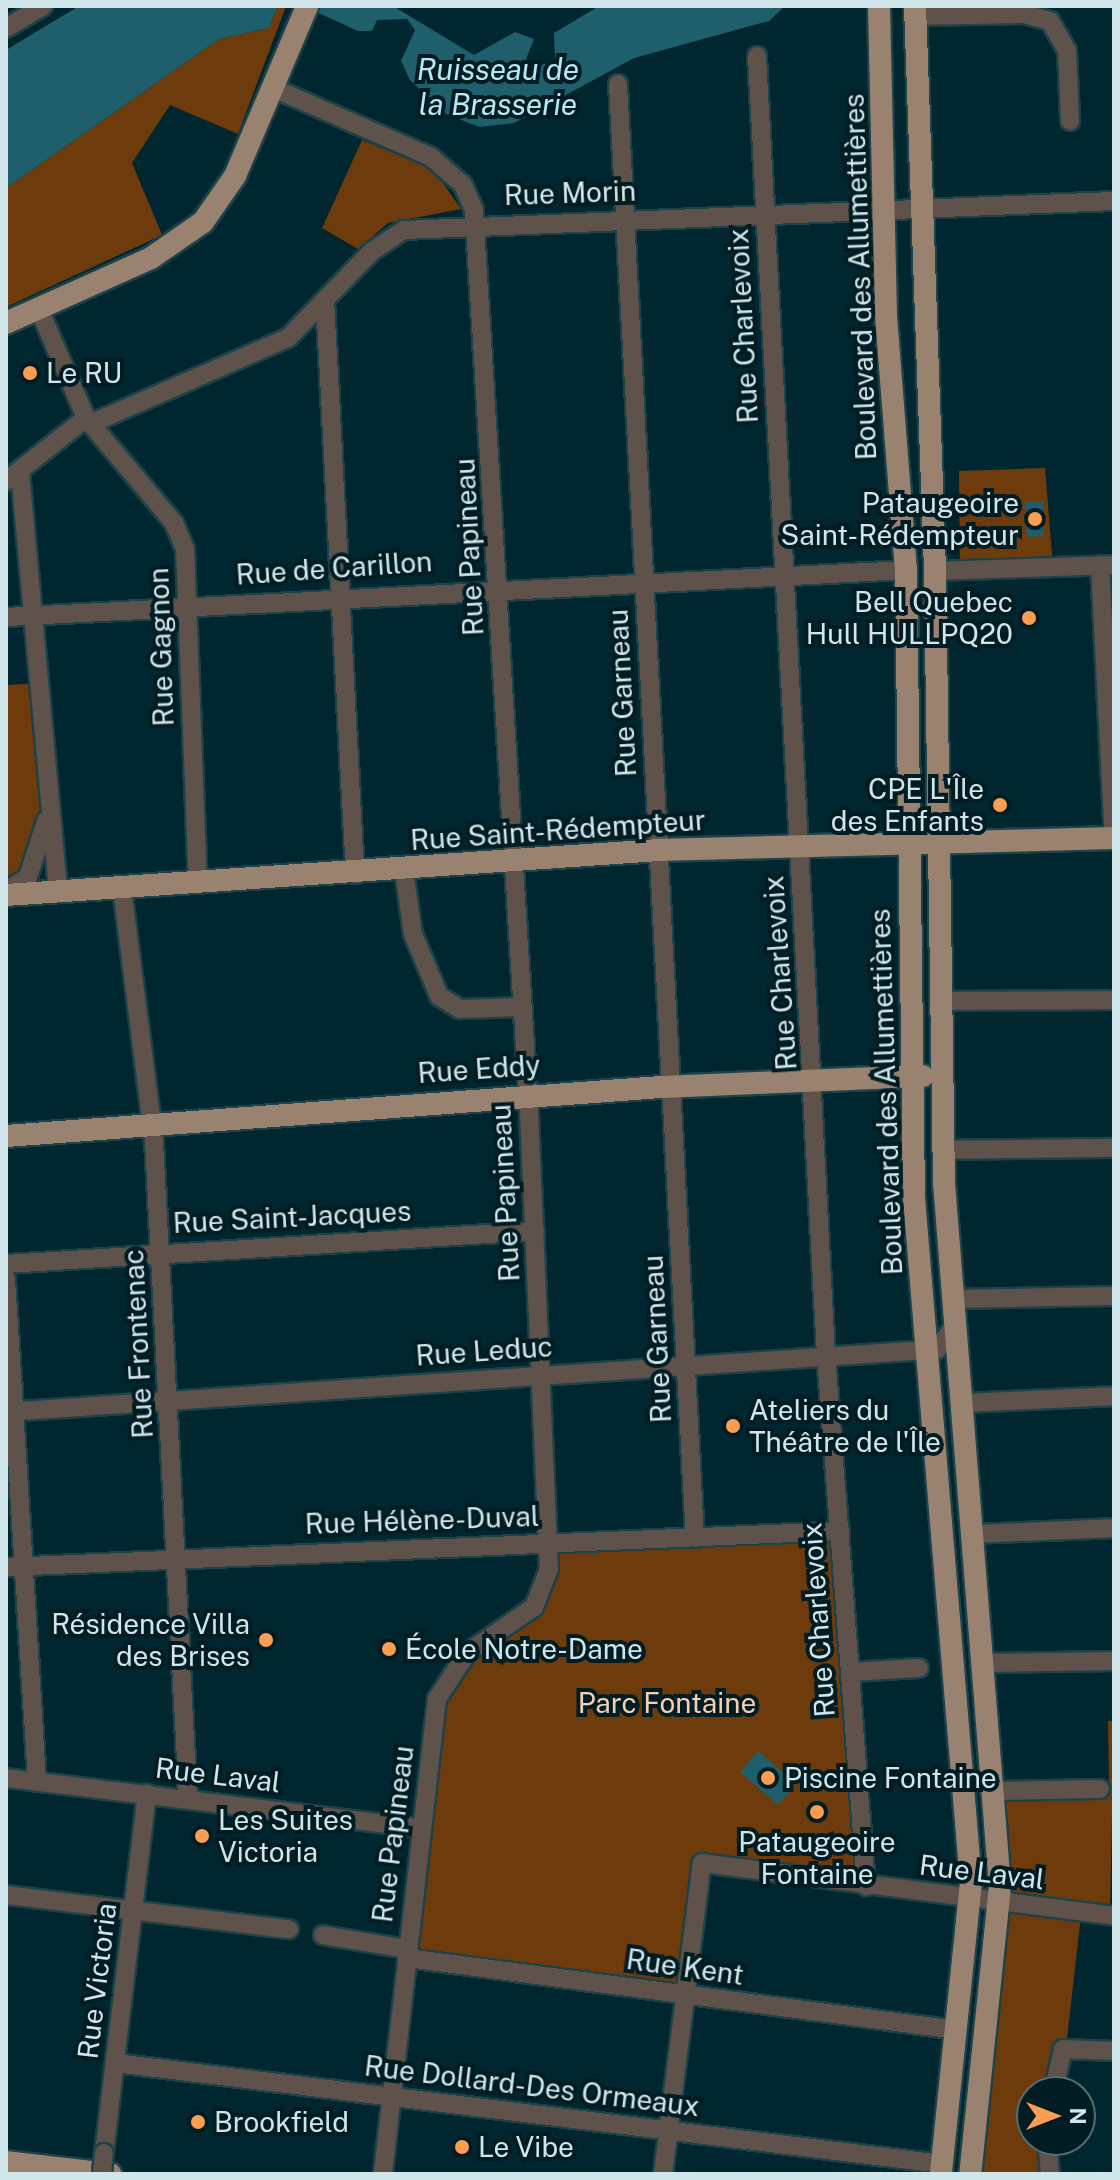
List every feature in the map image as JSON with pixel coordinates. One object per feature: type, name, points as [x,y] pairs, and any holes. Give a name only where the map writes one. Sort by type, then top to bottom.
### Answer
[{"type":"main road","name":"Boulevard des Allumettières","points":[[879,6],[884,211],[906,570],[910,1077],[926,1350],[971,1900],[941,2169]]},
{"type":"main road","points":[[6,323],[151,258],[203,222],[235,176],[305,11]]},
{"type":"main road","name":"Boulevard des Allumettières","points":[[915,11],[919,210],[935,571],[943,1150],[995,1791],[1000,1903],[970,2174]]},
{"type":"main road","name":"Rue Saint-Rédempteur","points":[[6,893],[404,871],[660,850],[1114,838]]},
{"type":"main road","points":[[910,1077],[929,1073],[941,1048]]},
{"type":"main road","name":"Rue Eddy","points":[[6,1136],[674,1086],[910,1077]]},
{"type":"main road","points":[[6,2162],[107,2164]]},
{"type":"street","points":[[6,28],[43,6]]},
{"type":"street","points":[[915,11],[1050,21],[1067,51],[1070,121]]},
{"type":"street","name":"Rue Charlevoix","points":[[757,56],[814,1081],[826,1355],[866,1886]]},
{"type":"street","name":"Rue Garneau","points":[[618,84],[628,218],[644,578],[674,1086],[695,1538]]},
{"type":"street","name":"Rue Papineau","points":[[273,88],[431,157],[463,185],[478,225],[528,1096],[549,1543],[547,1583],[534,1607],[467,1653],[441,1686],[383,2174]]},
{"type":"street","name":"Rue Morin","points":[[13,476],[88,421],[288,338],[396,233],[478,225],[628,218],[765,217],[1114,201]]},
{"type":"street","points":[[325,300],[355,874]]},
{"type":"street","name":"Rue Gagnon","points":[[39,309],[88,421],[174,523],[185,549],[198,884]]},
{"type":"street","points":[[13,476],[58,892]]},
{"type":"street","points":[[935,571],[1107,565],[1114,838]]},
{"type":"street","name":"Rue de Carillon","points":[[6,617],[644,578],[906,570]]},
{"type":"street","points":[[6,893],[28,877],[49,806]]},
{"type":"street","points":[[404,871],[413,934],[439,996],[460,1009],[523,1007]]},
{"type":"street","name":"Rue Frontenac","points":[[122,888],[152,1124],[162,1253],[188,1799]]},
{"type":"street","points":[[942,1001],[1114,1000]]},
{"type":"street","points":[[943,1150],[1114,1148]]},
{"type":"street","name":"Rue Saint-Jacques","points":[[6,1264],[535,1231]]},
{"type":"street","points":[[6,1279],[14,1567],[37,1782]]},
{"type":"street","points":[[953,1299],[1114,1296]]},
{"type":"street","points":[[926,1350],[937,1349],[955,1326]]},
{"type":"street","name":"Rue Leduc","points":[[10,1412],[926,1350]]},
{"type":"street","points":[[962,1403],[1114,1396]]},
{"type":"street","points":[[973,1534],[1114,1528]]},
{"type":"street","name":"Rue Hélène-Duval","points":[[14,1567],[840,1531]]},
{"type":"street","points":[[983,1663],[1114,1661]]},
{"type":"street","points":[[850,1672],[919,1668]]},
{"type":"street","name":"Rue Laval","points":[[6,1778],[422,1828]]},
{"type":"street","points":[[995,1791],[1100,1789]]},
{"type":"street","name":"Rue Victoria","points":[[102,2174],[107,2164],[115,2063],[147,1794]]},
{"type":"street","name":"Rue Laval","points":[[685,1995],[702,1863],[1114,1916]]},
{"type":"street","points":[[6,1895],[289,1929]]},
{"type":"street","name":"Rue Kent","points":[[323,1935],[407,1954],[685,1995],[957,2030]]},
{"type":"street","points":[[663,2174],[685,1995]]},
{"type":"street","points":[[1057,2076],[1063,2049],[1114,2051]]},
{"type":"street","name":"Rue Dollard-Des Ormeaux","points":[[115,2063],[668,2131],[941,2169]]},
{"type":"green space","points":[[278,6],[286,6],[238,134],[170,105],[132,163],[162,235],[6,307],[6,188],[219,39],[269,28]]},
{"type":"green space","points":[[362,140],[434,170],[461,209],[388,223],[358,249],[322,228]]},
{"type":"green space","points":[[1045,468],[1053,567],[960,570],[959,471]]},
{"type":"green space","points":[[38,683],[49,806],[36,859],[6,891],[6,685]]},
{"type":"green space","name":"Parc Fontaine","points":[[840,1531],[866,1886],[708,1863],[685,1995],[407,1958],[441,1686],[526,1615],[549,1543]]},
{"type":"green space","points":[[1108,1721],[1114,1721],[1110,1909],[1082,1906],[1063,2076],[1016,2076],[1016,2156],[1055,2156],[1054,2174],[977,2174],[1008,1898],[1004,1786],[1109,1784]]},
{"type":"water","points":[[79,6],[278,6],[269,28],[219,39],[6,188],[6,50]]},
{"type":"water","name":"Ruisseau de la Brasserie","points":[[303,6],[393,6],[474,55],[515,32],[534,39],[526,59],[539,66],[555,60],[554,33],[599,6],[785,6],[769,21],[634,58],[514,123],[479,127],[444,113],[410,80],[401,61],[415,30],[407,19],[377,20],[372,31],[358,31]]},
{"type":"water","name":"Pataugeoire Saint-Rédempteur","points":[[1043,501],[1044,536],[1027,537],[1025,502]]},
{"type":"water","name":"Piscine Fontaine","points":[[758,1751],[796,1784],[778,1805],[740,1772]]},
{"type":"place","name":"Le RU","points":[[30,373]]},
{"type":"place","name":"Pataugeoire Saint-Rédempteur","points":[[1035,519]]},
{"type":"place","name":"Bell Quebec Hull HULLPQ20","points":[[1029,618]]},
{"type":"place","name":"CPE L'Île des Enfants","points":[[1000,805]]},
{"type":"place","name":"Ateliers du Théâtre de l'Île","points":[[733,1426]]},
{"type":"place","name":"Résidence Villa des Brises","points":[[266,1640]]},
{"type":"place","name":"École Notre-Dame","points":[[389,1649]]},
{"type":"place","name":"Piscine Fontaine","points":[[768,1778]]},
{"type":"place","name":"Pataugeoire Fontaine","points":[[817,1812]]},
{"type":"place","name":"Les Suites Victoria","points":[[202,1836]]},
{"type":"place","name":"Brookfield","points":[[198,2122]]},
{"type":"place","name":"Le Vibe","points":[[462,2147]]}]
